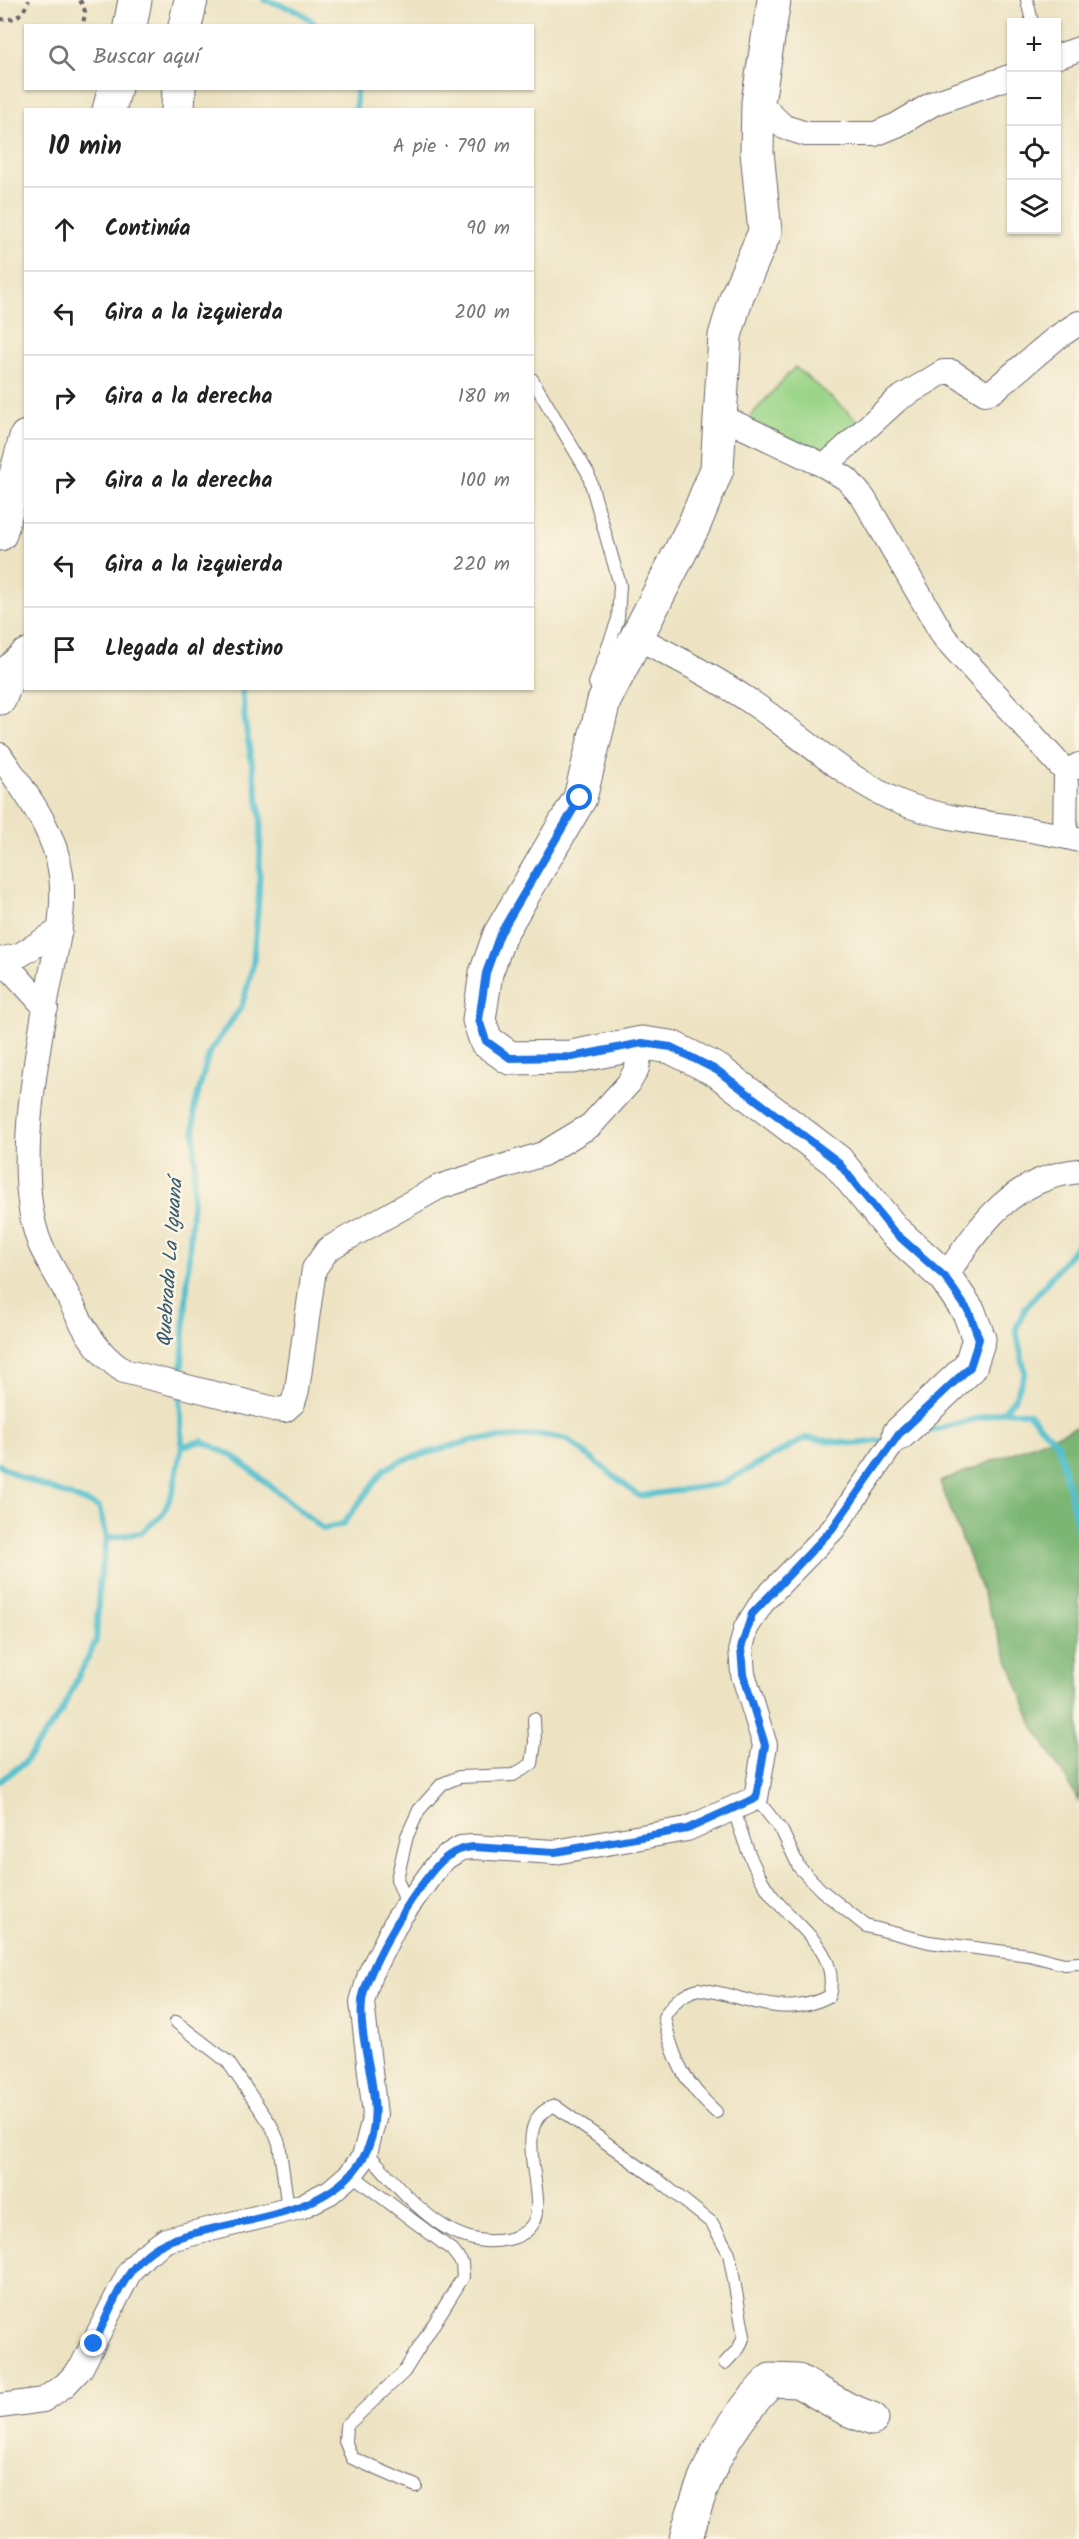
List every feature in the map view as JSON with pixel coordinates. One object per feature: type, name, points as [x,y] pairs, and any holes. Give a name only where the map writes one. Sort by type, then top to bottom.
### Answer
[{"type":"main road","points":[[130,24],[135,0]]},
{"type":"main road","points":[[185,24],[191,0]]},
{"type":"main road","points":[[774,0],[758,102],[758,152],[765,232],[727,325],[717,469],[694,525],[604,701],[580,798],[500,934],[486,973],[479,1020],[486,1041],[510,1058],[572,1057],[642,1043],[671,1047],[718,1071],[837,1161],[894,1232],[945,1277],[969,1312],[979,1339],[970,1367],[895,1439]]},
{"type":"main road","points":[[110,108],[114,90]]},
{"type":"main road","points":[[178,90],[178,108]]},
{"type":"main road","points":[[0,534],[24,444]]},
{"type":"main road","points":[[686,2539],[713,2457],[748,2404],[771,2380],[798,2381],[848,2409],[872,2419]]},
{"type":"street","points":[[1061,55],[1079,49]]},
{"type":"street","points":[[758,102],[784,127],[806,134],[875,134],[897,125],[934,103],[1007,77]]},
{"type":"street","points":[[825,466],[897,400],[943,372],[951,372],[986,393],[993,391],[1056,338],[1079,323]]},
{"type":"street","points":[[636,637],[694,667],[742,696],[837,765],[899,802],[929,813],[1072,838],[1073,769],[944,637],[864,499],[847,478],[722,417]]},
{"type":"street","points":[[0,755],[56,844],[63,904],[31,1115],[28,1180],[40,1243],[86,1332],[106,1360],[124,1371],[285,1410],[293,1403],[314,1269],[328,1249],[439,1188],[543,1154],[591,1125],[629,1083],[637,1068],[642,1043]]},
{"type":"street","points":[[46,1008],[1,960],[20,955],[60,930]]},
{"type":"street","points":[[945,1277],[972,1237],[1009,1197],[1032,1182],[1059,1173],[1079,1171]]},
{"type":"street","points":[[0,2406],[43,2400],[65,2385],[81,2367],[130,2271],[145,2255],[166,2240],[300,2206],[330,2192],[351,2174],[366,2151],[375,2115],[362,2002],[370,1974],[398,1919],[446,1857],[461,1848],[555,1852],[687,1829],[756,1798],[765,1745],[743,1674],[741,1648],[746,1628],[763,1601],[832,1529],[895,1439]]},
{"type":"lane","points":[[1027,0],[1031,18]]},
{"type":"lane","points":[[534,382],[588,474],[620,585],[618,619],[595,683],[604,701]]},
{"type":"lane","points":[[408,1907],[397,1879],[407,1836],[420,1810],[442,1785],[459,1777],[513,1775],[532,1764],[535,1742],[534,1719]]},
{"type":"lane","points":[[756,1798],[782,1831],[799,1867],[821,1890],[866,1926],[929,1942],[1029,1955],[1064,1964],[1079,1963]]},
{"type":"lane","points":[[716,2112],[693,2090],[676,2058],[664,2017],[672,2004],[684,1994],[698,1989],[793,2008],[816,2003],[830,1996],[832,1985],[821,1946],[770,1893],[756,1869],[733,1807]]},
{"type":"lane","points":[[176,2022],[228,2062],[271,2125],[279,2143],[288,2209]]},
{"type":"lane","points":[[366,2151],[419,2208],[458,2235],[482,2241],[500,2241],[527,2231],[535,2219],[537,2205],[531,2160],[532,2133],[537,2116],[545,2109],[555,2106],[658,2180],[712,2223],[729,2253],[744,2336],[739,2348],[725,2363]]},
{"type":"lane","points":[[351,2174],[452,2250],[462,2263],[463,2277],[404,2372],[346,2426],[345,2440],[352,2458],[416,2486]]},
{"type":"path","points":[[0,19],[10,21],[23,13],[29,0]]},
{"type":"path","points":[[80,0],[85,11],[83,24]]},
{"type":"green space","points":[[795,367],[860,422],[827,458],[748,419]]},
{"type":"green space","points":[[1079,1426],[1079,1801],[1033,1725],[940,1482]]},
{"type":"waterway","name":"Quebrada La Iguaná","points":[[264,0],[299,12],[314,24]]},
{"type":"waterway","name":"Quebrada La Iguaná","points":[[356,90],[356,108]]},
{"type":"waterway","name":"Quebrada La Iguaná","points":[[181,1380],[195,1163],[194,1109],[209,1053],[242,1006],[253,965],[259,893],[261,817],[245,722],[242,690]]},
{"type":"waterway","points":[[919,1434],[1004,1411],[1015,1398],[1025,1373],[1016,1329],[1025,1309],[1079,1243]]},
{"type":"waterway","name":"Quebrada La Iguaná","points":[[0,1781],[24,1763],[60,1714],[96,1641],[99,1586],[107,1538],[141,1533],[163,1514],[173,1491],[182,1446],[180,1390]]},
{"type":"waterway","points":[[1004,1411],[1028,1413],[1058,1444],[1079,1533]]},
{"type":"waterway","points":[[182,1446],[202,1441],[235,1457],[323,1529],[343,1524],[385,1469],[403,1460],[473,1440],[542,1435],[568,1440],[639,1496],[721,1484],[806,1438],[855,1444],[885,1440]]},
{"type":"waterway","points":[[0,1465],[20,1477],[99,1507],[107,1538]]},
{"type":"route","points":[[94,2344],[130,2271],[145,2255],[166,2240],[300,2206],[330,2192],[351,2174],[364,2157],[375,2115],[362,2002],[370,1974],[398,1919],[446,1857],[461,1848],[473,1847],[555,1852],[687,1829],[756,1798],[764,1764],[765,1745],[743,1674],[741,1648],[752,1614],[832,1529],[899,1434],[970,1367],[979,1339],[969,1312],[945,1277],[894,1232],[837,1161],[718,1071],[671,1047],[642,1043],[572,1057],[510,1058],[486,1041],[479,1020],[486,973],[500,934],[580,798]]}]
